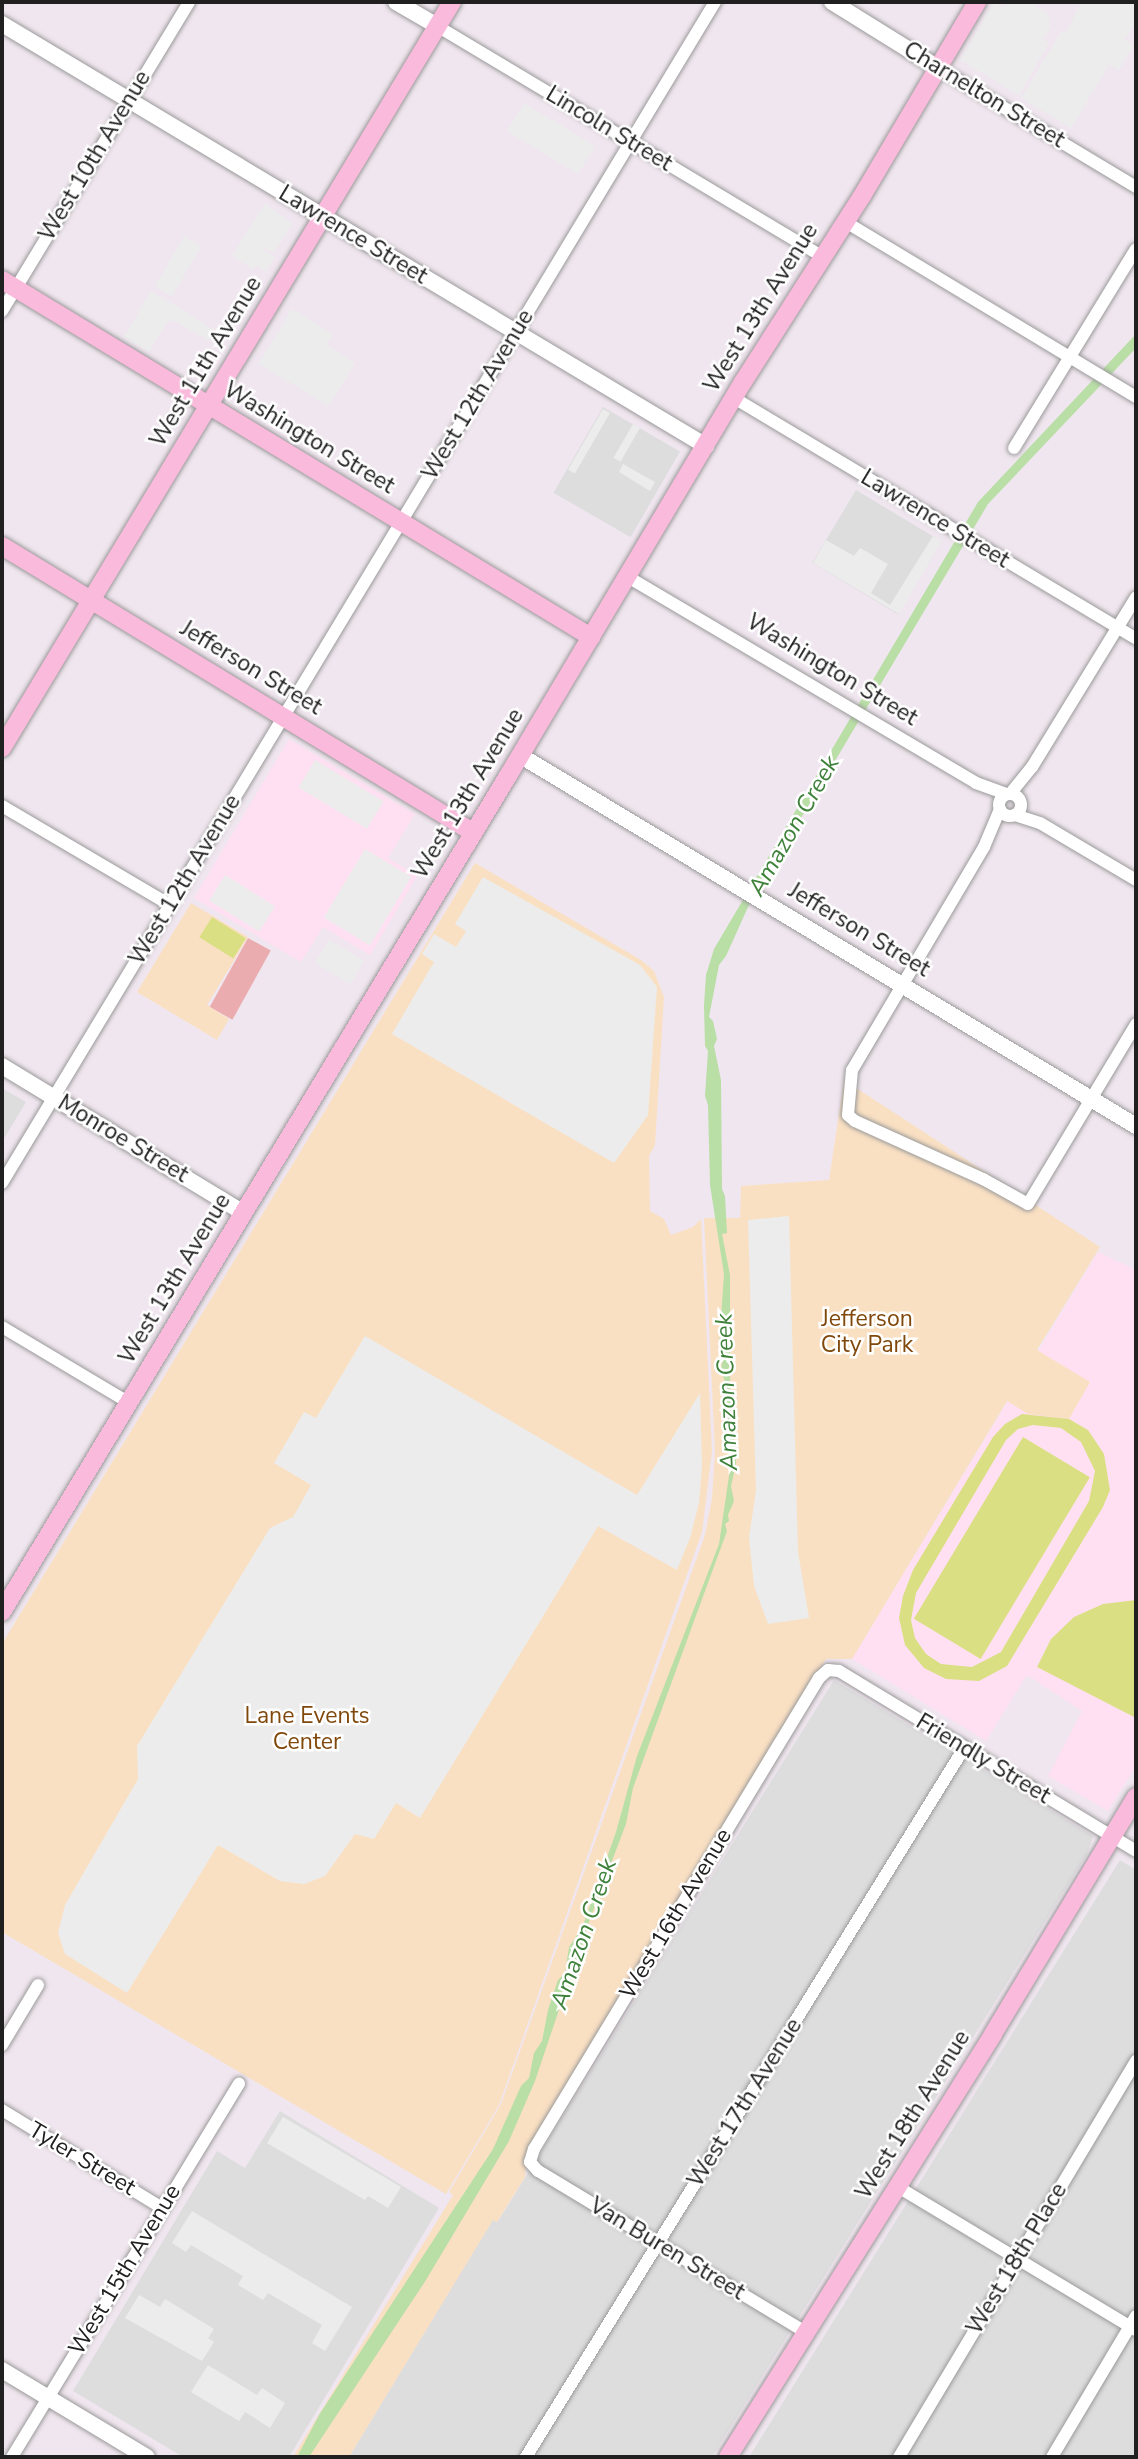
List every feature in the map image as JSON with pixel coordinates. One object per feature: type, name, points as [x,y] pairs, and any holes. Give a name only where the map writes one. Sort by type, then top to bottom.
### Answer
[{"type":"main road","name":"West 11th Avenue","points":[[2,748],[452,2]]},
{"type":"main road","name":"West 13th Avenue","points":[[2,1612],[7,1591],[128,1402],[244,1213],[734,398],[977,2]]},
{"type":"main road","name":"Washington Street","points":[[8,284],[591,638]]},
{"type":"main road","name":"Jefferson Street","points":[[2,546],[474,832]]},
{"type":"main road","name":"West 18th Avenue","points":[[728,2457],[898,2187],[1136,1797]]},
{"type":"street","name":"West 10th Avenue","points":[[2,311],[8,284],[189,2]]},
{"type":"street","name":"Lincoln Street","points":[[396,2],[822,256]]},
{"type":"street","name":"West 12th Avenue","points":[[2,1183],[715,2]]},
{"type":"street","name":"Charnelton Street","points":[[832,2],[1136,187]]},
{"type":"street","name":"Lawrence Street","points":[[2,24],[706,446]]},
{"type":"street","points":[[844,221],[1136,397]]},
{"type":"street","points":[[1014,448],[1136,249]]},
{"type":"street","name":"Lawrence Street","points":[[734,398],[1136,639]]},
{"type":"street","name":"Washington Street","points":[[628,577],[1136,880]]},
{"type":"street","points":[[1136,597],[852,1070],[848,1115],[855,1121],[983,1179],[1028,1204],[1136,1024]]},
{"type":"street","name":"Jefferson Street","points":[[521,756],[1136,1126]]},
{"type":"street","points":[[2,806],[170,905]]},
{"type":"street","name":"Monroe Street","points":[[2,1066],[244,1213]]},
{"type":"street","points":[[2,1327],[128,1402]]},
{"type":"street","name":"Friendly Street","points":[[828,1670],[839,1671],[1136,1851]]},
{"type":"street","name":"West 16th Avenue","points":[[530,2162],[534,2149],[818,1678],[828,1670]]},
{"type":"street","name":"West 17th Avenue","points":[[526,2457],[964,1748]]},
{"type":"street","points":[[2,2045],[38,1985]]},
{"type":"street","name":"West 18th Place","points":[[899,2457],[1136,2061]]},
{"type":"street","name":"West 15th Avenue","points":[[12,2457],[239,2084]]},
{"type":"street","name":"Tyler Street","points":[[2,2110],[162,2208]]},
{"type":"street","name":"Van Buren Street","points":[[530,2162],[538,2171],[807,2333]]},
{"type":"street","points":[[898,2187],[1134,2324],[1052,2457]]},
{"type":"street","points":[[2,2370],[147,2457]]},
{"type":"shaded area","points":[[994,2],[1003,7],[1007,2],[1029,2],[1049,14],[1050,28],[1043,39],[1049,43],[1019,95],[960,60]]},
{"type":"shaded area","points":[[1081,2],[1136,2],[1136,29],[1133,27],[1125,40],[1134,45],[1119,70],[1109,65],[1071,128],[1021,98],[1062,30],[1066,33]]},
{"type":"shaded area","points":[[524,103],[595,146],[578,174],[507,131]]},
{"type":"shaded area","points":[[265,203],[292,224],[274,253],[266,248],[264,250],[275,257],[266,272],[255,265],[253,269],[232,256]]},
{"type":"shaded area","points":[[184,236],[201,246],[172,296],[155,286]]},
{"type":"shaded area","points":[[151,291],[215,330],[209,341],[173,320],[167,322],[149,352],[124,337]]},
{"type":"shaded area","points":[[292,309],[333,334],[326,345],[355,363],[329,406],[259,364]]},
{"type":"shaded area","points":[[603,407],[680,451],[631,537],[554,493]]},
{"type":"shaded area","points":[[603,409],[610,413],[575,474],[568,470]]},
{"type":"shaded area","points":[[633,424],[640,428],[620,462],[614,458]]},
{"type":"shaded area","points":[[623,464],[655,482],[650,491],[619,472]]},
{"type":"shaded area","points":[[856,490],[942,542],[898,614],[812,563]]},
{"type":"shaded area","points":[[933,536],[942,541],[899,614],[813,563],[826,540],[854,556],[860,548],[888,564],[871,593],[890,605]]},
{"type":"shaded area","points":[[289,739],[415,814],[388,858],[417,876],[370,955],[323,927],[301,962],[194,898]]},
{"type":"shaded area","points":[[315,760],[384,801],[367,829],[299,787]]},
{"type":"shaded area","points":[[365,849],[411,877],[370,945],[324,918]]},
{"type":"shaded area","points":[[225,875],[275,906],[259,932],[209,900]]},
{"type":"shaded area","points":[[483,877],[640,965],[657,987],[648,1115],[614,1163],[392,1034],[434,962],[422,954],[434,934],[456,947],[466,931],[455,924]]},
{"type":"shaded area","points":[[212,917],[246,938],[233,959],[199,937]]},
{"type":"shaded area","points":[[248,938],[271,951],[232,1020],[210,1007]]},
{"type":"shaded area","points":[[329,940],[364,961],[350,984],[315,963]]},
{"type":"shaded area","points":[[2,1088],[26,1102],[2,1142]]},
{"type":"shaded area","points":[[789,1216],[798,1552],[809,1618],[768,1624],[754,1586],[749,1537],[756,1491],[748,1220]]},
{"type":"shaded area","points":[[1098,1252],[1136,1270],[1136,1766],[1108,1811],[1048,1776],[1082,1711],[1027,1675],[986,1741],[852,1659]]},
{"type":"shaded area","points":[[365,1336],[637,1495],[700,1393],[702,1465],[699,1503],[690,1538],[677,1570],[598,1526],[420,1818],[396,1803],[374,1839],[355,1834],[325,1876],[304,1884],[280,1881],[218,1845],[127,1993],[65,1954],[58,1933],[65,1905],[138,1779],[137,1746],[270,1528],[293,1517],[311,1485],[274,1463],[304,1412],[316,1418]]},
{"type":"shaded area","points":[[1022,1414],[1069,1419],[1088,1430],[1104,1454],[1110,1490],[1103,1507],[1007,1666],[979,1681],[946,1679],[924,1668],[905,1645],[899,1618],[903,1596],[913,1570],[993,1437],[1005,1424]],"holes":[[[1033,1425],[1061,1428],[1081,1442],[1095,1471],[1089,1501],[1001,1652],[972,1667],[941,1664],[926,1654],[915,1638],[911,1620],[916,1593],[1006,1440],[1018,1429]]]},
{"type":"shaded area","points":[[1023,1437],[1090,1477],[981,1659],[914,1619]]},
{"type":"shaded area","points":[[1136,1600],[1136,1718],[1037,1667],[1051,1639],[1074,1617],[1103,1604]]},
{"type":"shaded area","points":[[834,1680],[1093,1836],[1087,1854],[712,2457],[349,2457],[493,2219],[498,2221]]},
{"type":"shaded area","points":[[1120,1860],[1136,1870],[1136,2457],[749,2457]]},
{"type":"shaded area","points":[[280,2111],[439,2208],[289,2457],[183,2457],[73,2391],[217,2151],[245,2168]]},
{"type":"shaded area","points":[[283,2117],[401,2187],[388,2208],[368,2196],[365,2200],[267,2143]]},
{"type":"shaded area","points":[[192,2211],[352,2307],[325,2351],[312,2343],[322,2325],[268,2293],[263,2300],[238,2285],[243,2276],[191,2245],[186,2252],[172,2243]]},
{"type":"shaded area","points":[[139,2295],[160,2307],[165,2299],[214,2329],[208,2338],[214,2342],[202,2361],[125,2318]]},
{"type":"shaded area","points":[[208,2365],[257,2395],[262,2388],[285,2403],[270,2428],[245,2412],[239,2421],[191,2392]]},
{"type":"green space","name":"Lane Events Center","points":[[475,863],[641,960],[654,971],[664,997],[655,1145],[649,1156],[650,1211],[664,1219],[671,1235],[693,1227],[701,1219],[712,1451],[702,1532],[499,2105],[446,2194],[2,1932],[2,1644]]},
{"type":"green space","points":[[191,903],[248,937],[207,1005],[229,1019],[217,1040],[137,992]]},
{"type":"green space","name":"Jefferson City Park","points":[[844,1080],[1100,1247],[1037,1350],[1090,1382],[1069,1419],[1028,1414],[1007,1401],[852,1659],[826,1659],[527,2151],[525,2177],[497,2222],[493,2220],[349,2457],[293,2457],[453,2195],[449,2192],[501,2104],[705,1535],[712,1498],[715,1451],[704,1218],[740,1218],[741,1186],[829,1180]]},
{"type":"water","name":"Amazon Creek","points":[[1136,334],[1136,348],[988,504],[748,907],[726,956],[719,965],[709,1017],[713,1021],[717,1039],[714,1046],[721,1080],[722,1189],[725,1196],[727,1233],[722,1234],[730,1275],[730,1376],[736,1464],[731,1486],[734,1501],[728,1515],[729,1521],[725,1524],[727,1531],[633,1788],[626,1824],[590,1919],[569,1990],[562,2001],[535,2081],[509,2141],[426,2280],[309,2457],[297,2457],[319,2415],[493,2149],[521,2086],[529,2078],[534,2053],[542,2041],[558,1980],[565,1973],[569,1947],[582,1928],[616,1832],[637,1756],[719,1544],[730,1469],[725,1382],[721,1369],[723,1357],[719,1346],[724,1274],[710,1185],[708,1105],[705,1096],[708,1051],[705,1046],[704,1005],[706,975],[714,949],[978,502]]}]
